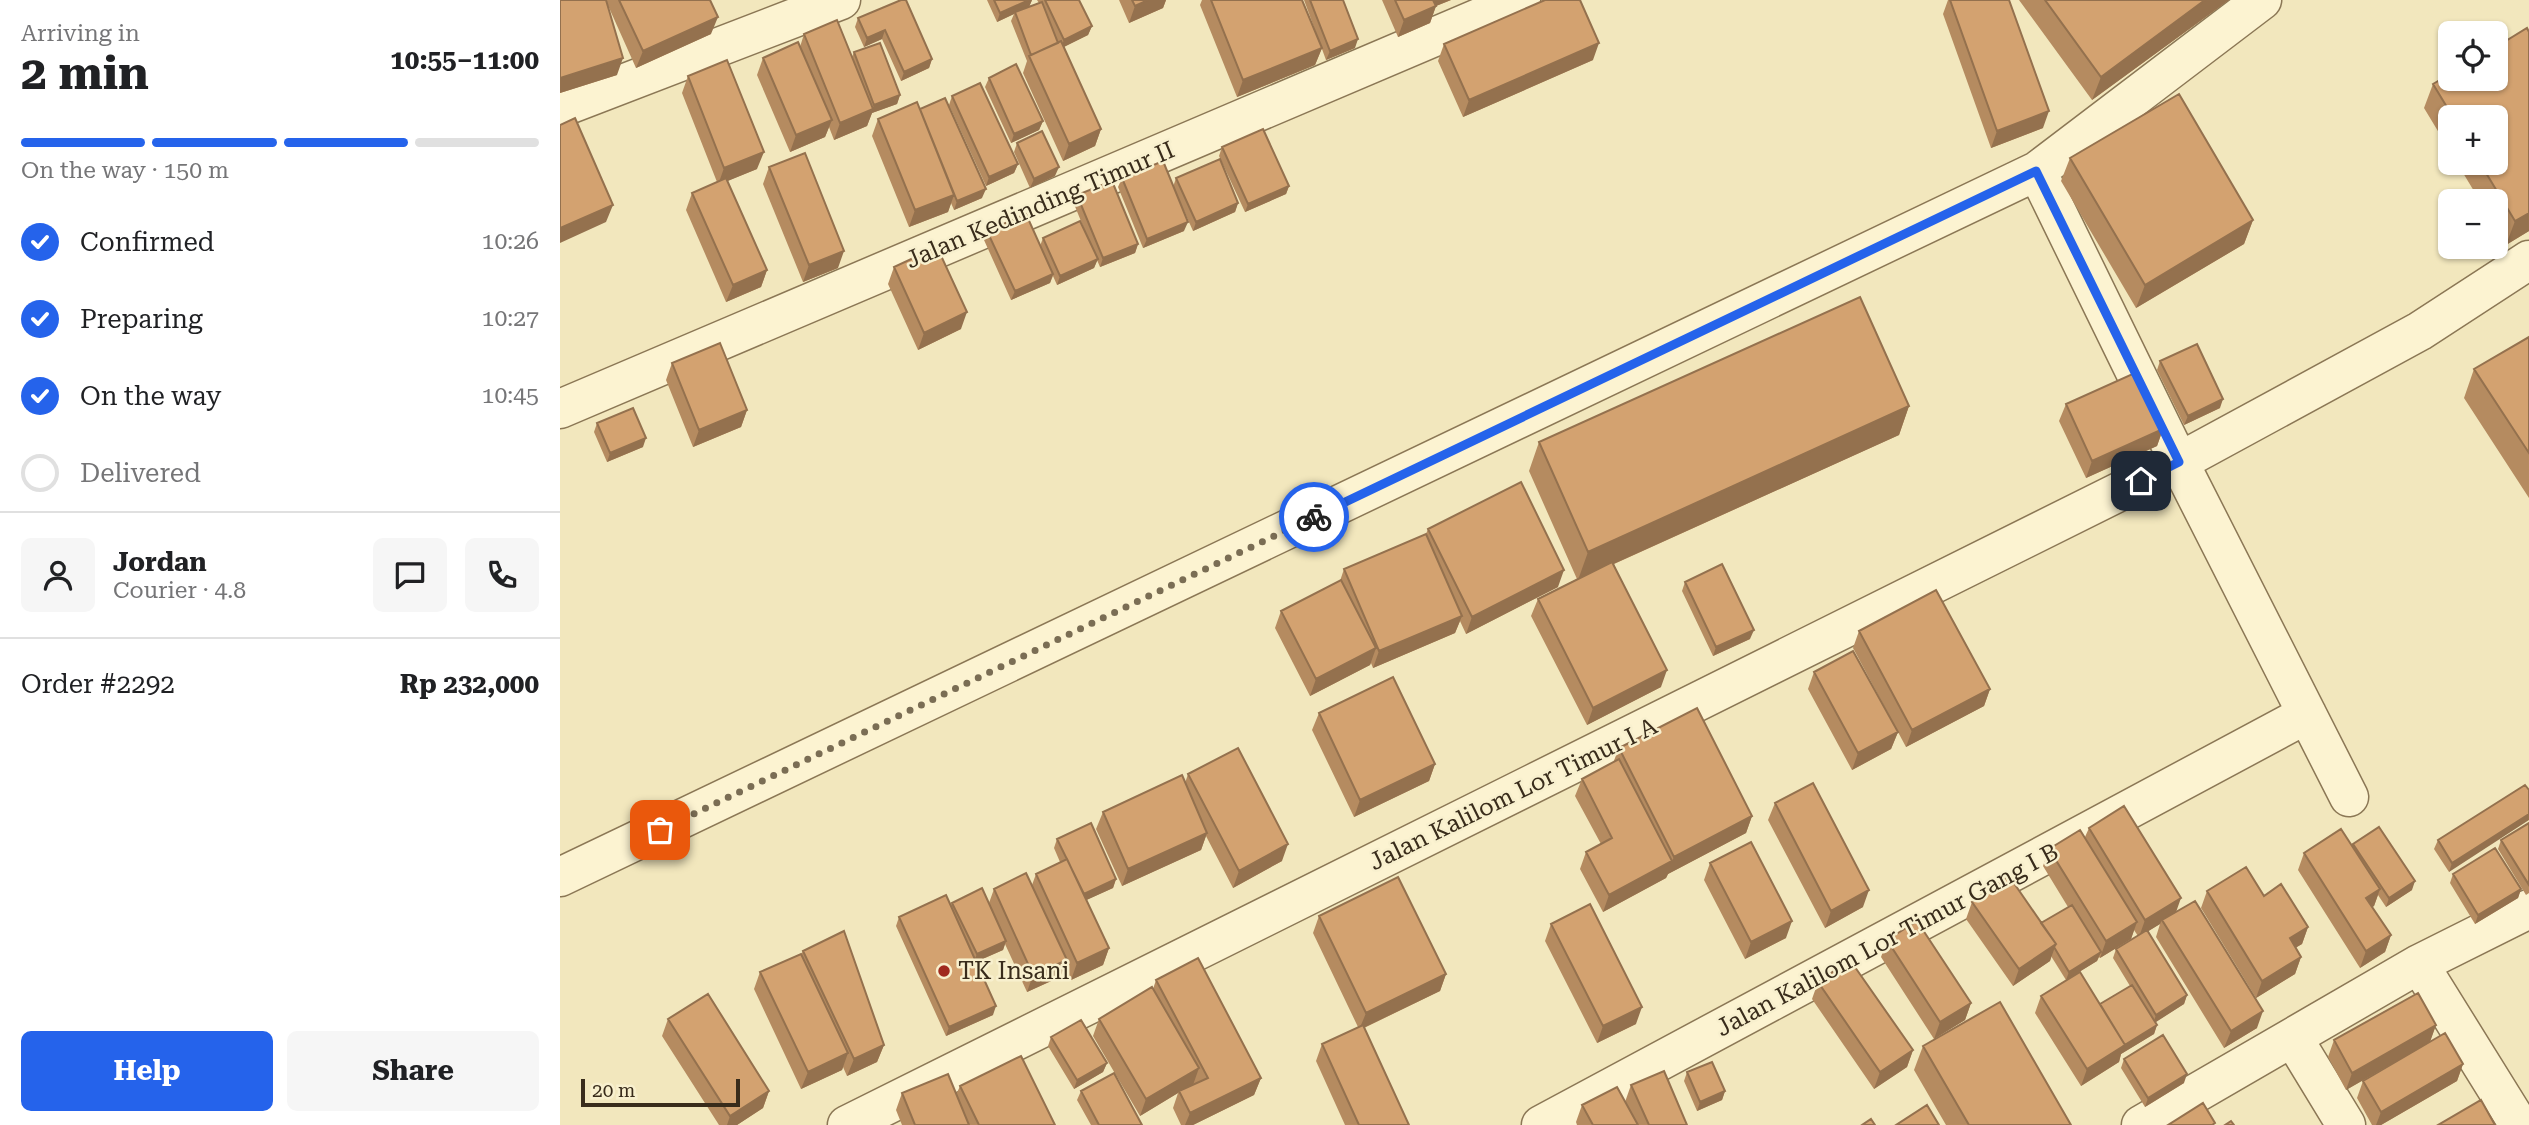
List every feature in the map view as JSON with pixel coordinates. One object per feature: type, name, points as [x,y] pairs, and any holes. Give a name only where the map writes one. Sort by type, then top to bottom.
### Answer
[{"type":"street","points":[[560,108],[841,0]]},
{"type":"street","name":"Jalan Kedinding Timur II","points":[[560,409],[1521,0]]},
{"type":"street","points":[[560,877],[2036,171],[2262,0]]},
{"type":"street","points":[[2036,171],[2179,462],[2349,797]]},
{"type":"street","name":"Jalan Kalilom Lor Timur I A","points":[[847,1125],[2179,462],[2420,331],[2529,260]]},
{"type":"street","name":"Jalan Kalilom Lor Timur Gang I B","points":[[1541,1125],[2306,715]]},
{"type":"street","points":[[2141,1125],[2419,964],[2529,909]]},
{"type":"street","points":[[2419,964],[2519,1125]]},
{"type":"street","points":[[2292,1038],[2346,1125]]},
{"type":"building","points":[[560,0],[606,0],[623,58],[560,78]]},
{"type":"building","points":[[619,0],[710,0],[718,17],[643,51]]},
{"type":"building","points":[[906,0],[932,59],[904,72],[885,30],[867,38],[858,18]]},
{"type":"building","points":[[994,0],[1029,0],[1000,13]]},
{"type":"building","points":[[1045,0],[1079,0],[1092,26],[1064,40]]},
{"type":"building","points":[[1132,0],[1148,0],[1135,6]]},
{"type":"building","points":[[1211,0],[1302,0],[1322,48],[1243,80]]},
{"type":"building","points":[[1310,0],[1343,0],[1358,39],[1330,51]]},
{"type":"building","points":[[1395,0],[1433,0],[1436,6],[1404,20]]},
{"type":"building","points":[[1545,0],[1580,0],[1599,43],[1469,100],[1444,44]]},
{"type":"building","points":[[1950,0],[2009,0],[2049,111],[1997,131]]},
{"type":"building","points":[[2045,0],[2205,0],[2101,77]]},
{"type":"building","points":[[1042,2],[1058,43],[1031,55],[1015,12]]},
{"type":"building","points":[[837,20],[873,109],[840,123],[804,34]]},
{"type":"building","points":[[2527,28],[2529,32],[2529,213],[2515,221],[2508,209],[2508,189],[2496,189],[2487,175],[2508,175],[2508,105],[2446,105],[2433,84],[2438,81],[2438,91],[2508,91],[2508,40]]},
{"type":"building","points":[[1061,41],[1101,129],[1069,144],[1029,56]]},
{"type":"building","points":[[798,42],[832,120],[796,135],[763,58]]},
{"type":"building","points":[[880,43],[900,95],[874,105],[854,52]]},
{"type":"building","points":[[727,60],[764,152],[724,168],[688,76]]},
{"type":"building","points":[[1016,64],[1043,121],[1014,134],[989,78]]},
{"type":"building","points":[[980,83],[1018,164],[989,177],[952,96]]},
{"type":"building","points":[[2179,94],[2253,220],[2145,285],[2070,158]]},
{"type":"building","points":[[945,98],[986,189],[957,201],[920,109]]},
{"type":"building","points":[[917,102],[954,195],[915,210],[878,119]]},
{"type":"building","points":[[575,118],[613,205],[560,228],[560,125]]},
{"type":"building","points":[[1263,129],[1289,186],[1248,204],[1222,147]]},
{"type":"building","points":[[1042,131],[1059,167],[1034,179],[1017,143]]},
{"type":"building","points":[[805,153],[844,251],[809,265],[769,167]]},
{"type":"building","points":[[1220,159],[1238,203],[1196,222],[1176,178]]},
{"type":"building","points":[[1163,161],[1188,222],[1147,239],[1122,178]]},
{"type":"building","points":[[726,178],[767,270],[733,285],[692,193]]},
{"type":"building","points":[[1112,181],[1138,244],[1103,258],[1077,195]]},
{"type":"building","points":[[1026,214],[1053,274],[1015,291],[987,231]]},
{"type":"building","points":[[1080,221],[1098,259],[1060,276],[1043,238]]},
{"type":"building","points":[[937,247],[967,312],[924,333],[894,267]]},
{"type":"building","points":[[1860,297],[1909,406],[1588,552],[1539,442]]},
{"type":"building","points":[[2529,337],[2529,453],[2474,369]]},
{"type":"building","points":[[720,343],[747,410],[699,430],[672,363]]},
{"type":"building","points":[[2197,344],[2223,399],[2188,416],[2160,361]]},
{"type":"building","points":[[2137,372],[2163,429],[2092,461],[2066,404]]},
{"type":"building","points":[[633,408],[646,438],[610,453],[597,423]]},
{"type":"building","points":[[1521,482],[1564,570],[1472,617],[1428,529]]},
{"type":"building","points":[[1426,534],[1462,616],[1379,651],[1344,569]]},
{"type":"building","points":[[1612,562],[1667,670],[1593,708],[1538,599]]},
{"type":"building","points":[[1722,564],[1754,630],[1716,647],[1685,582]]},
{"type":"building","points":[[1341,580],[1376,648],[1316,679],[1281,611]]},
{"type":"building","points":[[1936,590],[1990,689],[1912,730],[1859,631]]},
{"type":"building","points":[[1853,651],[1898,732],[1858,753],[1814,672]]},
{"type":"building","points":[[1393,677],[1435,764],[1360,800],[1319,713]]},
{"type":"building","points":[[1697,708],[1752,816],[1674,857],[1619,748]]},
{"type":"building","points":[[1238,748],[1288,844],[1239,871],[1188,774]]},
{"type":"building","points":[[1619,759],[1672,861],[1609,895],[1586,852],[1612,838],[1582,779]]},
{"type":"building","points":[[1182,775],[1207,833],[1128,869],[1103,812]]},
{"type":"building","points":[[1813,783],[1869,890],[1831,911],[1775,803]]},
{"type":"building","points":[[2525,785],[2529,790],[2529,814],[2452,863],[2438,840]]},
{"type":"building","points":[[2124,806],[2181,898],[2145,920],[2089,828]]},
{"type":"building","points":[[1091,823],[1116,879],[1084,894],[1057,839]]},
{"type":"building","points":[[2529,823],[2529,885],[2501,840]]},
{"type":"building","points":[[2379,827],[2415,881],[2389,898],[2353,844]]},
{"type":"building","points":[[2341,829],[2380,889],[2366,898],[2391,935],[2366,951],[2304,853]]},
{"type":"building","points":[[2080,830],[2137,922],[2106,941],[2049,849]]},
{"type":"building","points":[[1751,842],[1792,921],[1751,942],[1710,863]]},
{"type":"building","points":[[2495,848],[2521,889],[2478,915],[2453,874]]},
{"type":"building","points":[[1067,859],[1109,948],[1077,963],[1036,874]]},
{"type":"building","points":[[2246,867],[2264,896],[2281,884],[2308,927],[2290,938],[2301,957],[2262,981],[2207,891]]},
{"type":"building","points":[[1026,873],[1067,960],[1033,975],[994,889]]},
{"type":"building","points":[[2009,876],[2056,944],[2019,969],[1972,902]]},
{"type":"building","points":[[1398,877],[1446,974],[1366,1013],[1319,916]]},
{"type":"building","points":[[982,888],[1006,941],[977,954],[952,903]]},
{"type":"building","name":"TK Insani","points":[[946,895],[996,1006],[949,1027],[899,917]]},
{"type":"building","points":[[2195,901],[2263,1011],[2231,1031],[2162,920]]},
{"type":"building","points":[[1590,904],[1642,1007],[1603,1026],[1551,924]]},
{"type":"building","points":[[2072,905],[2101,952],[2069,972],[2054,947],[2056,944],[2041,923]]},
{"type":"building","points":[[1917,921],[1971,1003],[1940,1022],[1887,940]]},
{"type":"building","points":[[2147,930],[2187,995],[2156,1015],[2116,949]]},
{"type":"building","points":[[844,931],[884,1045],[854,1059],[803,951]]},
{"type":"building","points":[[801,954],[848,1053],[808,1072],[760,972]]},
{"type":"building","points":[[1198,958],[1261,1078],[1190,1113],[1179,1091],[1208,1078],[1156,980]]},
{"type":"building","points":[[1850,960],[1913,1050],[1880,1072],[1818,982]]},
{"type":"building","points":[[2080,972],[2125,1045],[2087,1069],[2041,996]]},
{"type":"building","points":[[2132,985],[2157,1025],[2125,1045],[2100,1004]]},
{"type":"building","points":[[1152,987],[1199,1068],[1146,1099],[1099,1019]]},
{"type":"building","points":[[2418,993],[2436,1025],[2352,1073],[2334,1040]]},
{"type":"building","points":[[708,994],[769,1091],[730,1116],[668,1019]]},
{"type":"building","points":[[2000,1002],[2071,1125],[1969,1125],[1923,1046]]},
{"type":"building","points":[[1081,1020],[1107,1063],[1077,1080],[1051,1037]]},
{"type":"building","points":[[1363,1025],[1409,1125],[1359,1125],[1322,1044]]},
{"type":"building","points":[[2445,1033],[2463,1064],[2381,1112],[2363,1081]]},
{"type":"building","points":[[2163,1035],[2187,1074],[2148,1098],[2124,1059]]},
{"type":"building","points":[[1021,1056],[1055,1125],[979,1125],[960,1086]]},
{"type":"building","points":[[1712,1062],[1725,1091],[1700,1102],[1687,1072]]},
{"type":"building","points":[[1664,1071],[1687,1125],[1649,1125],[1631,1085]]},
{"type":"building","points":[[1114,1073],[1142,1125],[1099,1125],[1081,1091]]},
{"type":"building","points":[[948,1074],[969,1125],[915,1125],[902,1093]]},
{"type":"building","points":[[1617,1087],[1638,1125],[1593,1125],[1582,1105]]},
{"type":"building","points":[[2481,1100],[2495,1125],[2438,1125]]},
{"type":"building","points":[[2203,1103],[2215,1123],[2212,1125],[2168,1125]]},
{"type":"building","points":[[1927,1105],[1939,1125],[1896,1125]]},
{"type":"building","points":[[1871,1119],[1875,1125],[1862,1125]]},
{"type":"way so far","points":[[660,830],[1314,517]]},
{"type":"place","name":"TK Insani","points":[[944,971]]},
{"type":"route","points":[[1314,517],[2036,171],[2179,462],[2141,481]]}]
